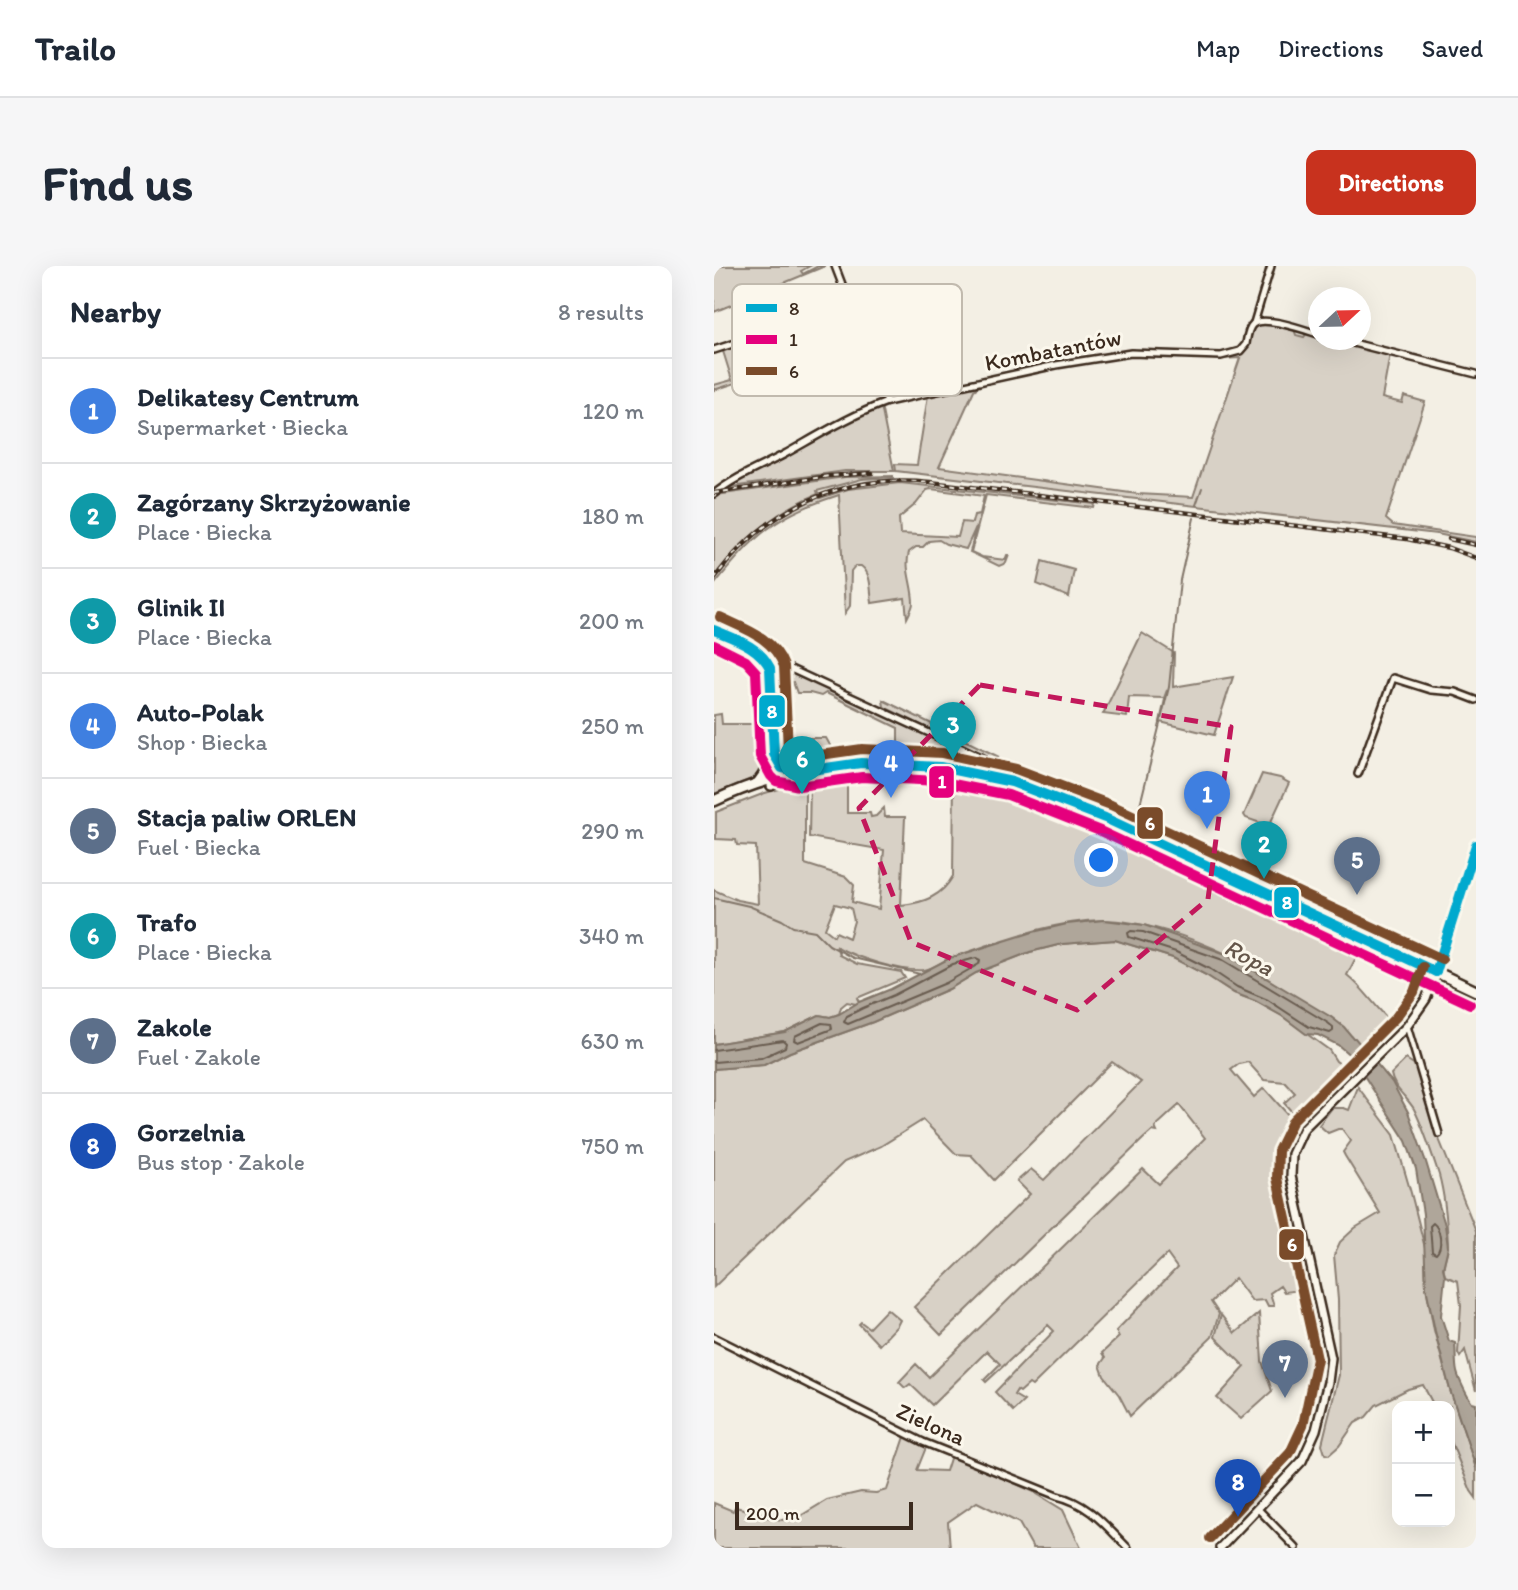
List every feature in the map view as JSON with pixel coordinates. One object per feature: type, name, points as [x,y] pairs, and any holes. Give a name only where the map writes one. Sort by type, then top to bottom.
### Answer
[{"type":"main road","points":[[714,807],[798,772],[845,765],[952,769],[984,775],[1037,790],[1105,818],[1476,990]]},
{"type":"main road","points":[[714,801],[755,785],[872,765]]},
{"type":"main road","points":[[1436,972],[1476,845]]},
{"type":"street","points":[[835,266],[841,284]]},
{"type":"street","name":"Kombatantów","points":[[962,386],[1056,365],[1131,353],[1231,355],[1246,344],[1271,266]]},
{"type":"street","points":[[1254,323],[1264,320],[1308,331]]},
{"type":"street","points":[[714,349],[732,344]]},
{"type":"street","points":[[1371,348],[1476,374]]},
{"type":"street","points":[[885,396],[887,402]]},
{"type":"street","name":"Kombatantów","points":[[714,494],[741,475],[863,411],[914,396]]},
{"type":"street","points":[[714,630],[767,658],[1018,774]]},
{"type":"street","points":[[767,658],[770,668],[775,782]]},
{"type":"street","points":[[1358,774],[1393,678],[1431,690],[1455,692],[1476,700]]},
{"type":"street","points":[[755,785],[765,768],[771,704]]},
{"type":"street","points":[[774,754],[782,768],[798,772]]},
{"type":"street","points":[[765,768],[775,782]]},
{"type":"street","points":[[1220,1548],[1291,1475],[1307,1452],[1328,1382],[1330,1347],[1291,1170],[1292,1154],[1299,1136],[1312,1119],[1407,1026],[1426,999],[1436,972]]},
{"type":"street","points":[[1407,1026],[1439,1134]]},
{"type":"street","name":"Zielona","points":[[714,1337],[923,1442],[1073,1500],[1091,1512],[1128,1548]]},
{"type":"street","points":[[1257,1508],[1296,1548]]},
{"type":"highlighted area","points":[[980,685],[1231,727],[1208,899],[1077,1010],[911,942],[859,808]]},
{"type":"shaded area","points":[[714,266],[810,266],[801,271],[803,274],[818,266],[825,266],[782,284],[732,284],[732,305],[714,312]]},
{"type":"shaded area","points":[[1261,322],[1294,329],[1296,335],[1304,337],[1308,333],[1308,350],[1371,349],[1390,354],[1382,398],[1402,403],[1404,396],[1425,402],[1386,519],[1393,525],[1476,537],[1476,542],[1437,534],[896,471],[895,464],[917,465],[928,396],[962,396],[962,388],[1046,369],[983,384],[974,390],[939,467],[1138,494],[1193,497],[1240,358],[1120,357],[1136,354],[1214,357],[1245,348],[1255,326]]},
{"type":"shaded area","points":[[732,345],[732,380],[722,348]]},
{"type":"shaded area","points":[[732,380],[732,384],[714,390],[714,385]]},
{"type":"shaded area","points":[[881,406],[894,471],[845,471],[724,488],[866,412]]},
{"type":"shaded area","points":[[893,476],[862,479],[817,491],[818,494],[788,509],[760,528],[714,577],[716,495],[845,477]]},
{"type":"shaded area","points":[[900,483],[1095,504],[1094,508],[986,495],[971,552],[982,557],[1005,560],[1009,555],[1006,563],[999,566],[970,552],[976,527],[966,549],[939,540],[916,547],[909,552],[908,558],[913,603],[907,618],[905,598],[872,603],[869,578],[861,566],[855,566],[851,571],[850,606],[845,613],[839,495],[798,510],[768,529],[714,585],[714,580],[725,566],[760,531],[819,496],[820,498],[848,489]],"holes":[[[927,490],[984,496],[980,514],[974,515],[972,523],[962,522],[958,537],[900,534],[899,518],[916,504]]]},
{"type":"shaded area","points":[[1042,561],[1074,570],[1069,597],[1037,584]]},
{"type":"shaded area","points":[[1142,633],[1174,653],[1173,687],[1233,677],[1214,735],[1160,722],[1167,690],[1164,698],[1129,697],[1127,717],[1103,714]]},
{"type":"shaded area","points":[[737,645],[759,659],[764,668],[766,697],[764,706],[761,706],[759,723],[765,728],[760,771],[756,777],[714,794],[714,715],[721,714],[722,724],[756,724],[756,659],[734,649],[731,651]]},
{"type":"shaded area","points":[[778,667],[937,740],[943,748],[944,760],[842,759],[787,767],[777,753],[778,743],[785,738],[794,739],[798,750],[801,750],[802,742],[806,738],[826,738],[831,747],[898,744],[898,728],[826,693],[821,696],[797,693],[793,682],[791,686],[784,687],[787,692],[781,693],[774,686],[773,673]]},
{"type":"shaded area","points":[[883,700],[999,757],[998,759],[992,759],[884,707]]},
{"type":"shaded area","points":[[1262,774],[1289,783],[1269,826],[1244,815]]},
{"type":"shaded area","points":[[847,775],[847,813],[870,813],[871,817],[884,808],[885,817],[905,817],[901,905],[932,897],[949,883],[953,876],[954,775],[1011,788],[1069,809],[1222,882],[1320,923],[1345,940],[1363,944],[1347,975],[1394,1024],[1403,1016],[1407,1020],[1372,1054],[1331,1017],[1226,954],[1166,931],[1133,923],[1103,920],[1065,924],[1027,933],[953,957],[924,970],[879,963],[837,947],[839,955],[857,964],[901,972],[905,978],[857,998],[859,1002],[856,1004],[847,1002],[841,1007],[839,1014],[830,1017],[819,1015],[785,1032],[714,1044],[714,890],[737,900],[758,904],[756,846],[737,845],[736,840],[716,839],[716,812],[765,793],[805,782],[805,864],[846,877],[854,885],[852,902],[879,909],[884,850],[809,837],[810,781]],"holes":[[[835,904],[851,908],[854,921],[849,938],[836,932],[834,936],[825,929]]]},
{"type":"shaded area","points":[[1115,940],[1173,958],[1234,993],[1255,1001],[1282,1016],[1329,1050],[1336,1061],[1346,1068],[1343,1083],[1302,1123],[1284,1103],[1295,1093],[1285,1082],[1264,1080],[1248,1062],[1231,1070],[1254,1097],[1264,1088],[1299,1127],[1288,1151],[1286,1172],[1311,1289],[1284,1292],[1280,1286],[1270,1293],[1274,1306],[1268,1306],[1265,1300],[1252,1301],[1235,1278],[1211,1302],[1219,1314],[1212,1337],[1130,1416],[1119,1395],[1104,1376],[1100,1365],[1105,1358],[1102,1353],[1119,1337],[1116,1331],[1177,1268],[1167,1254],[1032,1386],[1029,1384],[1020,1392],[1017,1390],[1014,1395],[1024,1401],[1013,1411],[995,1392],[1054,1331],[1048,1325],[986,1382],[984,1380],[1000,1364],[987,1351],[932,1405],[910,1384],[905,1388],[899,1382],[916,1364],[929,1377],[1143,1169],[1159,1184],[1205,1138],[1179,1105],[1155,1127],[1157,1132],[1152,1131],[1143,1139],[941,1335],[914,1307],[1030,1194],[1017,1181],[1031,1169],[1044,1180],[1141,1082],[1112,1062],[994,1180],[971,1155],[956,1154],[923,1120],[881,1146],[844,1162],[714,1287],[714,1069],[764,1065],[790,1052],[873,1022],[949,989],[976,973],[1030,952],[1062,944]]},
{"type":"shaded area","points":[[1406,1059],[1415,1065],[1431,1119],[1476,1231],[1476,1391],[1465,1350],[1460,1357],[1458,1353],[1461,1305],[1458,1281],[1445,1276],[1444,1271],[1448,1236],[1439,1175],[1414,1109],[1392,1079],[1391,1074]]},
{"type":"shaded area","points":[[1358,1087],[1394,1135],[1425,1248],[1426,1287],[1434,1330],[1454,1401],[1431,1401],[1423,1385],[1408,1389],[1376,1405],[1366,1417],[1355,1423],[1329,1455],[1325,1454],[1322,1444],[1339,1375],[1338,1300],[1334,1255],[1340,1242],[1355,1228],[1380,1213],[1343,1152],[1351,1141],[1342,1129],[1328,1133],[1319,1125],[1332,1108],[1349,1110]]},
{"type":"shaded area","points":[[887,1309],[900,1320],[879,1345],[859,1324],[861,1322],[869,1328]]},
{"type":"shaded area","points":[[1259,1313],[1262,1361],[1272,1391],[1241,1419],[1217,1398],[1245,1367],[1215,1337],[1221,1315],[1235,1333]]},
{"type":"shaded area","points":[[1455,1405],[1476,1468],[1476,1498],[1455,1451]]},
{"type":"shaded area","points":[[906,1434],[927,1445],[917,1470],[946,1471],[951,1455],[1032,1491],[1063,1510],[1081,1548],[1033,1548],[1019,1523],[977,1502],[948,1522],[950,1548],[714,1548],[714,1503],[733,1511],[735,1507],[782,1520],[802,1515],[827,1500],[861,1492],[876,1493],[887,1490]]},
{"type":"water","points":[[1104,920],[1144,925],[1226,954],[1344,1027],[1392,1082],[1408,1112],[1445,1225],[1448,1247],[1443,1268],[1445,1276],[1441,1316],[1449,1341],[1455,1343],[1459,1379],[1472,1403],[1476,1404],[1476,1468],[1450,1390],[1435,1331],[1426,1287],[1423,1214],[1416,1169],[1406,1141],[1352,1057],[1338,1045],[1318,1035],[1306,1034],[1282,1016],[1234,993],[1206,975],[1173,958],[1115,940],[1062,944],[1030,952],[976,973],[949,989],[873,1022],[790,1052],[764,1065],[714,1069],[714,1044],[785,1032],[819,1015],[830,1017],[839,1014],[950,958],[1067,924]]},
{"type":"waterway","points":[[1196,505],[1202,488]]},
{"type":"waterway","points":[[1136,821],[1169,687],[1180,580],[1194,518]]},
{"type":"waterway","points":[[714,898],[749,906],[793,927],[815,931],[829,945],[853,958],[920,974]]},
{"type":"railway","points":[[714,493],[829,476],[872,473]]},
{"type":"railway","points":[[714,579],[734,554],[757,533],[808,500],[867,483],[898,481],[930,482],[1407,539],[1449,548],[1476,558]]},
{"type":"railway","points":[[1449,539],[1476,545]]},
{"type":"transit line","name":"6","points":[[720,617],[757,635],[779,656],[784,666],[788,750],[791,756],[799,758],[862,749],[942,753],[1016,769],[1111,805],[1442,959]]},
{"type":"transit line","name":"8","points":[[714,630],[753,649],[770,668],[774,754],[782,768],[798,772],[861,763],[940,767],[1012,782],[1105,818],[1436,972]]},
{"type":"transit line","name":"1","points":[[714,645],[746,661],[756,672],[760,756],[776,781],[799,786],[862,777],[938,781],[1008,795],[1100,831],[1470,1004]]},
{"type":"transit line","name":"8","points":[[1436,972],[1476,845]]},
{"type":"transit line","name":"6","points":[[1210,1538],[1290,1453],[1303,1425],[1317,1359],[1277,1178],[1278,1151],[1293,1120],[1396,1017],[1414,992],[1423,967]]},
{"type":"place","name":"Glinik II","points":[[953,760]]},
{"type":"place","name":"Trafo","points":[[802,794]]},
{"type":"place","name":"Auto-Polak","points":[[891,798]]},
{"type":"place","name":"Delikatesy Centrum","points":[[1207,829]]},
{"type":"place","name":"Zagórzany Skrzyżowanie","points":[[1264,879]]},
{"type":"place","name":"Stacja paliw ORLEN","points":[[1357,895]]},
{"type":"place","name":"Zakole","points":[[1285,1398]]},
{"type":"place","name":"Gorzelnia","points":[[1238,1517]]},
{"type":"water label","name":"Ropa","points":[[1249,957]]}]
